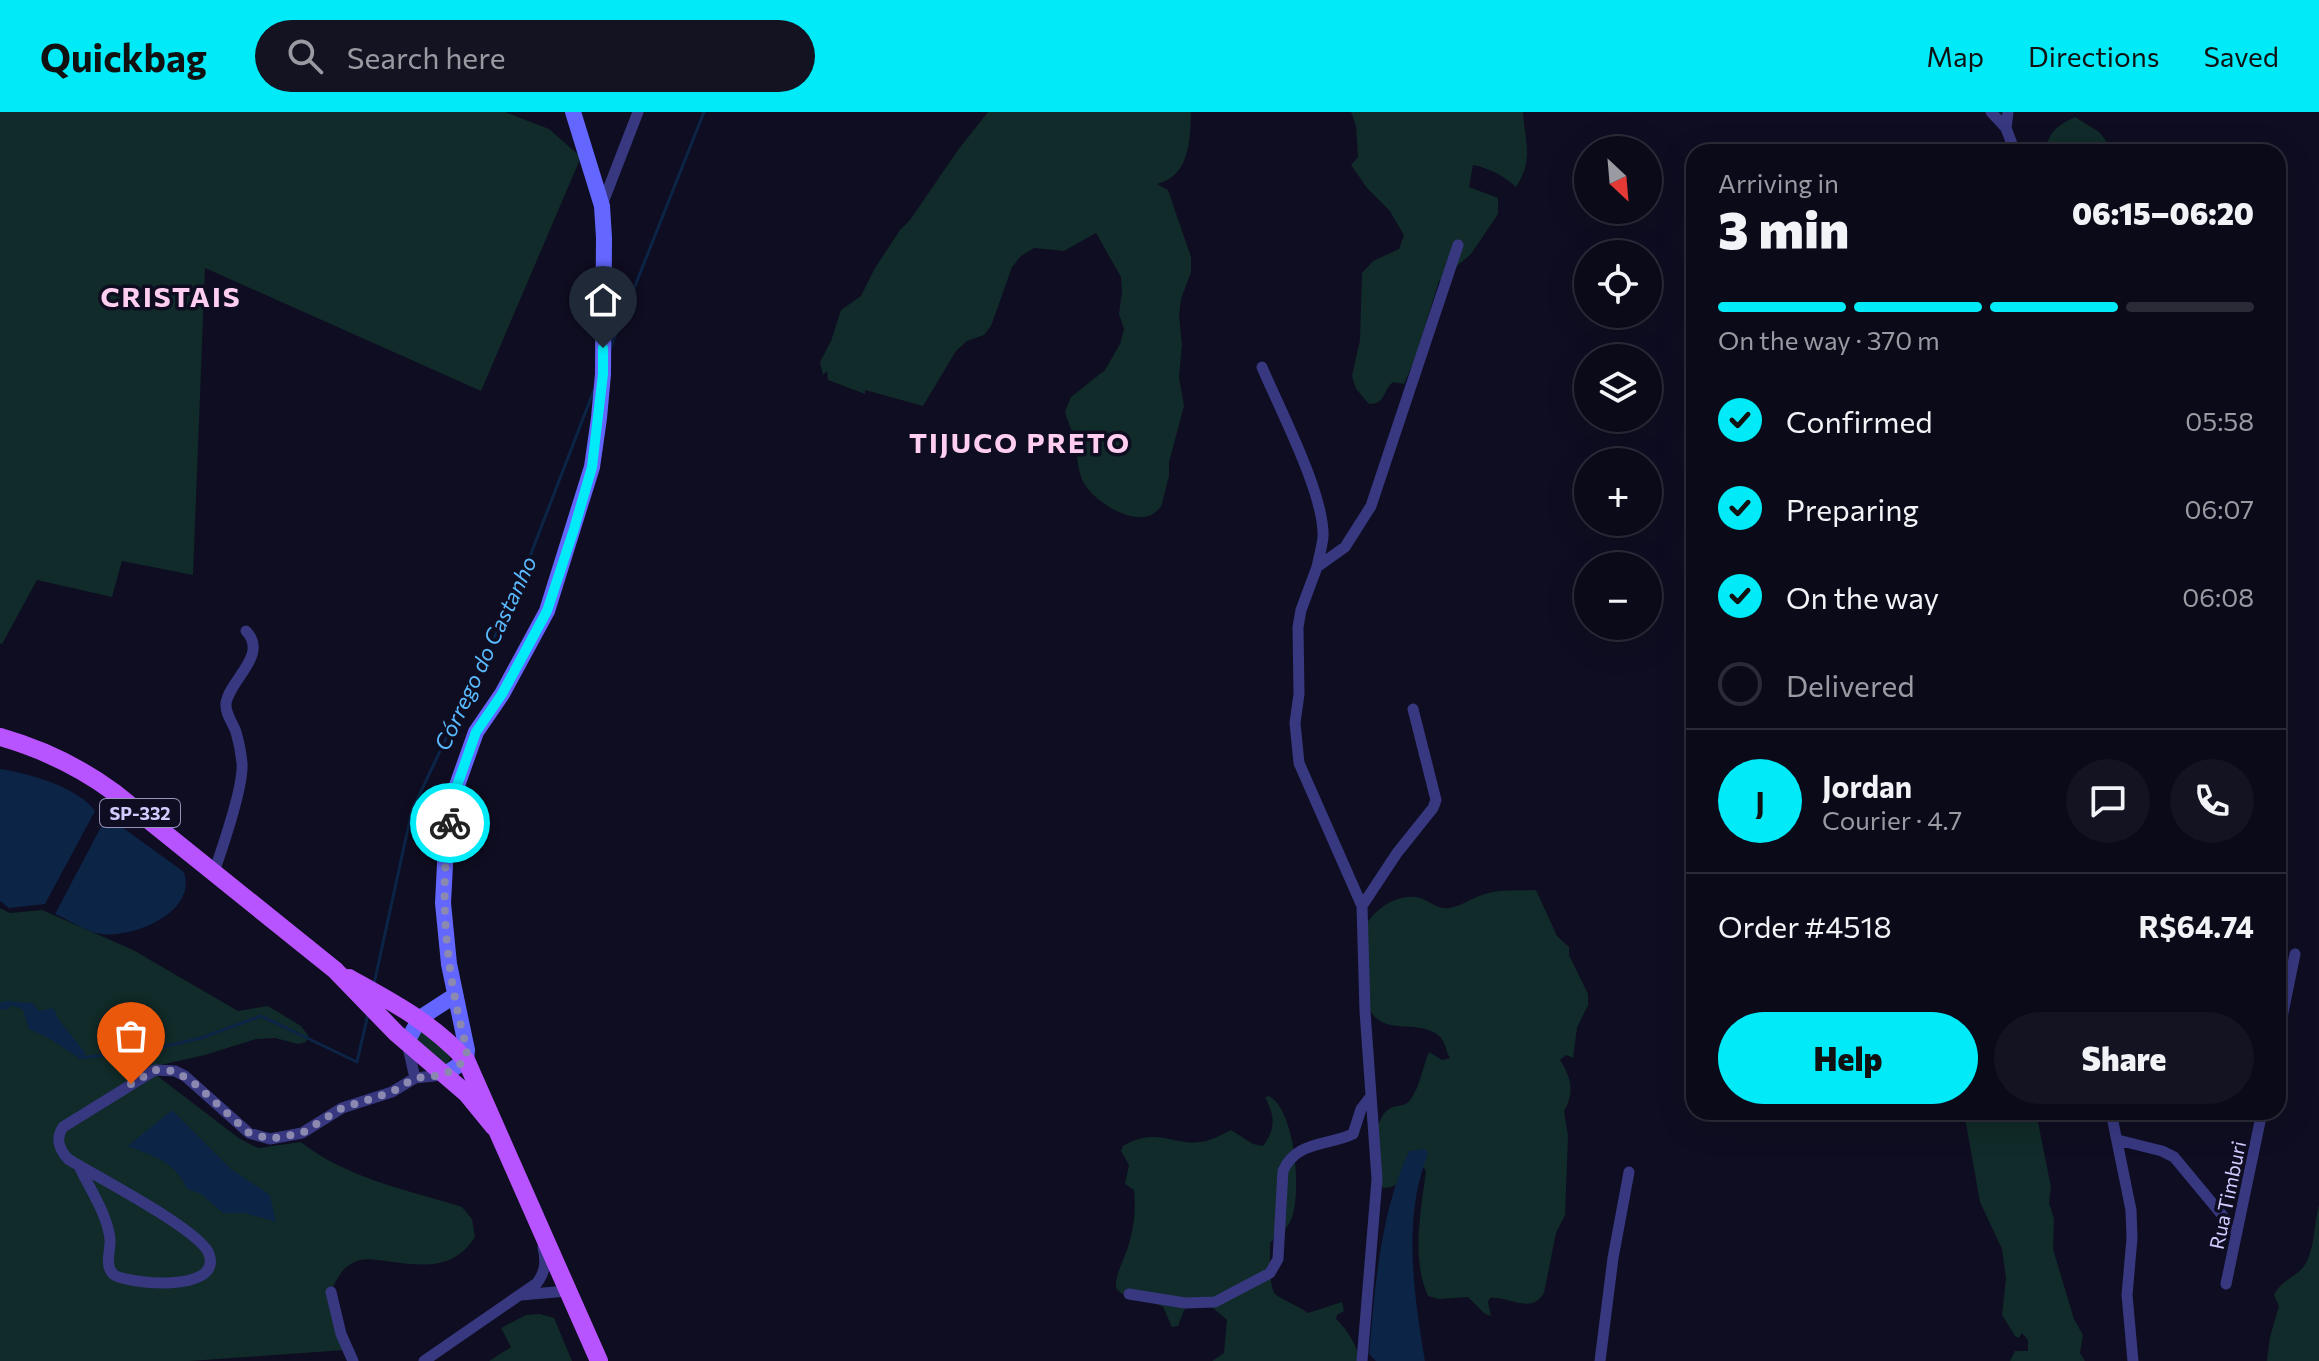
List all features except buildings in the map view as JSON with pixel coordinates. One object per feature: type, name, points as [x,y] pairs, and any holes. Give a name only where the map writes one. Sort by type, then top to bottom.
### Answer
[{"type":"main road","points":[[444,1075],[466,1060],[467,1050],[454,996],[443,903],[446,845],[454,794],[476,732],[502,694],[547,611],[592,467],[603,374],[604,238],[602,206],[573,112]]},
{"type":"main road","name":"SP-332","points":[[0,737],[36,749],[90,774],[335,970],[407,1042],[467,1094],[494,1127]]},
{"type":"main road","name":"SP-332","points":[[335,970],[420,1018],[439,1032],[466,1060],[599,1361]]},
{"type":"main road","points":[[407,1042],[420,1018],[454,996]]},
{"type":"street","points":[[602,206],[638,112]]},
{"type":"street","points":[[1991,112],[2006,128],[2012,144]]},
{"type":"street","points":[[2006,128],[2008,112]]},
{"type":"street","points":[[1317,567],[1345,547],[1371,506],[1458,245]]},
{"type":"street","points":[[1262,367],[1313,488],[1323,537],[1298,627],[1299,694],[1295,742],[1299,763],[1362,906],[1365,1011],[1377,1179],[1362,1361]]},
{"type":"street","points":[[214,872],[242,769],[237,735],[226,709],[228,698],[254,648],[252,637],[246,631]]},
{"type":"street","points":[[1362,906],[1436,800],[1413,709]]},
{"type":"street","points":[[2286,998],[2295,954]]},
{"type":"street","points":[[407,1042],[415,1078]]},
{"type":"street","points":[[79,1166],[104,1219],[110,1239],[111,1272],[117,1276],[161,1282],[195,1280],[208,1271],[211,1264],[207,1250],[189,1232],[68,1159],[60,1148],[58,1138],[63,1127],[155,1070],[175,1071],[185,1076],[249,1133],[270,1139],[302,1133],[342,1108],[392,1092],[415,1078],[444,1075]]},
{"type":"street","points":[[1129,1294],[1185,1303],[1215,1302],[1270,1273],[1278,1259],[1283,1171],[1288,1160],[1310,1145],[1353,1134],[1361,1109],[1371,1096]]},
{"type":"street","points":[[2113,1120],[2131,1210],[2127,1295],[2133,1361]]},
{"type":"street","name":"Rua Timburi","points":[[2226,1284],[2260,1120]]},
{"type":"street","points":[[2118,1140],[2174,1157],[2237,1233]]},
{"type":"street","points":[[1600,1361],[1613,1258],[1629,1172]]},
{"type":"street","points":[[424,1361],[537,1283],[543,1275],[545,1264],[537,1226]]},
{"type":"street","points":[[520,1295],[567,1291]]},
{"type":"street","points":[[331,1292],[341,1334],[353,1361]]},
{"type":"green space","points":[[0,112],[505,112],[549,129],[581,157],[481,391],[205,268],[193,575],[122,561],[112,597],[37,580],[2,644]]},
{"type":"green space","points":[[988,112],[1191,112],[1189,145],[1182,165],[1168,180],[1157,184],[1168,190],[1191,257],[1191,272],[1179,315],[1182,345],[1179,377],[1184,406],[1161,507],[1151,515],[1124,514],[1090,492],[1080,475],[1074,438],[1065,412],[1071,397],[1105,370],[1120,344],[1124,329],[1119,314],[1121,277],[1096,233],[1064,251],[1034,248],[1021,256],[1012,267],[991,326],[984,335],[967,341],[956,351],[923,406],[865,390],[865,394],[828,380],[827,371],[823,375],[820,362],[841,310],[861,296],[900,230]]},
{"type":"green space","points":[[1351,112],[1523,112],[1527,151],[1525,168],[1516,187],[1496,173],[1473,165],[1469,187],[1498,198],[1498,214],[1471,254],[1439,281],[1404,384],[1393,382],[1379,402],[1369,404],[1356,389],[1352,376],[1360,340],[1362,273],[1373,261],[1399,249],[1404,235],[1389,210],[1367,188],[1351,165],[1358,157],[1356,126]]},
{"type":"green space","points":[[2075,117],[2099,132],[2109,144],[2047,144],[2054,130]]},
{"type":"green space","points":[[1536,890],[1557,936],[1569,947],[1569,955],[1588,994],[1588,1005],[1577,1028],[1573,1058],[1566,1055],[1560,1060],[1569,1079],[1570,1091],[1564,1111],[1568,1136],[1565,1215],[1556,1233],[1544,1293],[1533,1303],[1526,1304],[1490,1298],[1491,1316],[1468,1297],[1439,1299],[1428,1296],[1419,1250],[1424,1168],[1389,1188],[1383,1188],[1380,1182],[1376,1143],[1383,1115],[1411,1099],[1429,1052],[1442,1060],[1450,1058],[1443,1040],[1429,1030],[1390,1025],[1374,1016],[1368,1006],[1363,930],[1372,916],[1394,900],[1420,898],[1445,908],[1491,892]]},
{"type":"green space","points":[[0,908],[10,913],[42,910],[133,950],[238,1011],[268,1006],[301,1026],[308,1035],[306,1042],[298,1044],[275,1038],[256,1039],[147,1068],[240,1139],[258,1148],[301,1142],[357,1174],[462,1207],[472,1219],[475,1237],[457,1256],[436,1264],[367,1259],[346,1268],[329,1295],[345,1350],[190,1361],[0,1361]]},
{"type":"green space","points":[[421,1029],[448,1051],[450,1059],[447,1064],[443,1065],[414,1039]]},
{"type":"green space","points":[[1269,1096],[1278,1105],[1291,1135],[1296,1174],[1291,1220],[1270,1243],[1273,1290],[1308,1313],[1342,1302],[1344,1311],[1336,1319],[1351,1338],[1360,1361],[1212,1361],[1224,1353],[1227,1320],[1213,1308],[1195,1301],[1184,1310],[1178,1326],[1172,1327],[1163,1307],[1136,1294],[1122,1294],[1116,1288],[1135,1212],[1134,1190],[1125,1184],[1129,1165],[1121,1151],[1123,1146],[1146,1137],[1184,1142],[1206,1141],[1231,1130],[1253,1144],[1263,1146],[1272,1128],[1271,1110],[1265,1097]]},
{"type":"green space","points":[[1965,1120],[2038,1120],[2051,1187],[2049,1203],[2054,1219],[2053,1249],[2074,1319],[2083,1335],[2080,1353],[2085,1361],[2010,1361],[2015,1351],[2028,1351],[2028,1340],[2022,1333],[2019,1338],[2015,1336],[2002,1315],[2006,1278],[2002,1249],[1980,1202]]},
{"type":"green space","points":[[2319,1205],[2319,1361],[2267,1361],[2279,1306],[2274,1295],[2306,1263]]},
{"type":"green space","points":[[540,1314],[554,1318],[572,1361],[489,1361],[511,1347],[501,1328],[526,1315]]},
{"type":"water","points":[[0,769],[65,788],[95,811],[45,904],[9,908],[0,901]]},
{"type":"water","points":[[108,821],[115,822],[184,872],[185,887],[181,900],[159,920],[129,932],[101,934],[55,914],[102,825]]},
{"type":"water","points":[[0,1003],[33,1003],[39,1011],[53,1008],[86,1054],[79,1058],[29,1029],[23,1010],[12,1005],[6,1010],[0,1009]]},
{"type":"water","points":[[172,1110],[231,1169],[270,1195],[276,1222],[245,1213],[223,1213],[201,1194],[187,1189],[170,1166],[128,1146]]},
{"type":"water","points":[[1425,1149],[1428,1154],[1415,1204],[1413,1257],[1425,1361],[1376,1361],[1369,1354],[1385,1225],[1409,1151]]},
{"type":"waterway","name":"Córrego do Castanho","points":[[610,349],[704,112]]},
{"type":"waterway","name":"Córrego do Castanho","points":[[374,984],[412,810],[517,590],[594,390]]},
{"type":"waterway","name":"Córrego do Castanho","points":[[79,1058],[149,1050],[201,1038],[261,1016],[357,1062],[368,1014]]},
{"type":"way so far","points":[[131,1084],[155,1070],[175,1071],[194,1083],[249,1133],[270,1139],[302,1133],[342,1108],[392,1092],[415,1078],[444,1075],[466,1060],[467,1050],[449,964],[443,903],[450,823]]},
{"type":"district","name":"CRISTAIS","points":[[171,296]]},
{"type":"district","name":"TIJUCO PRETO","points":[[1020,442]]},
{"type":"route","points":[[450,823],[454,794],[476,732],[502,694],[547,611],[574,529],[592,467],[599,418],[603,348]]}]
